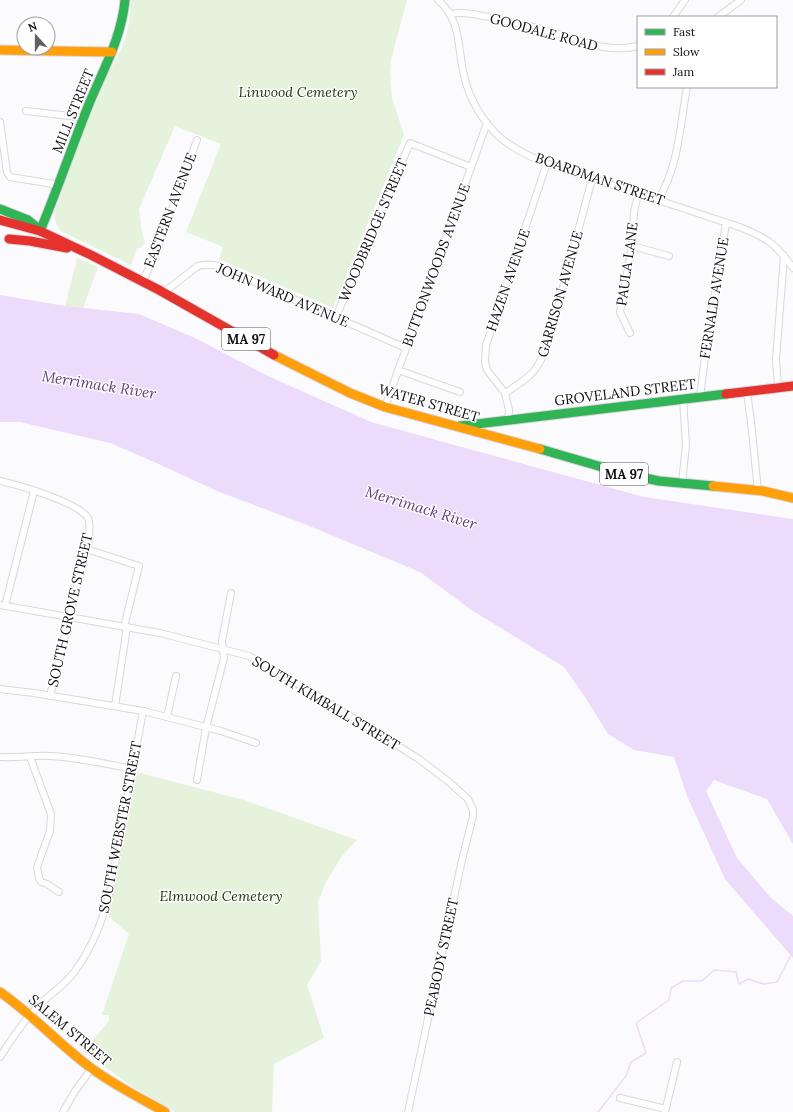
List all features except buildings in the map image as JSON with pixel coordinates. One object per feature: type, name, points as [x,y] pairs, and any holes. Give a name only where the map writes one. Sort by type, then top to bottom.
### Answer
[{"type":"main road","name":"MILL STREET","points":[[40,231],[83,118],[123,23],[124,0]]},
{"type":"main road","points":[[0,50],[112,52]]},
{"type":"main road","name":"MA 97","points":[[0,209],[28,220],[40,231]]},
{"type":"main road","name":"MA 97","points":[[0,220],[40,231]]},
{"type":"main road","name":"WATER STREET","points":[[0,241],[40,231],[164,292],[304,371],[384,407],[460,426],[626,474],[682,483],[758,491],[793,498]]},
{"type":"main road","name":"WATER STREET","points":[[9,239],[42,243],[86,253]]},
{"type":"main road","name":"GROVELAND STREET","points":[[460,426],[793,386]]},
{"type":"main road","name":"SALEM STREET","points":[[0,992],[30,1014],[82,1061],[151,1108],[165,1112]]},
{"type":"street","name":"BOARDMAN STREET","points":[[438,0],[444,3],[451,14],[456,28],[462,68],[468,92],[487,123],[507,142],[517,149],[547,163],[726,223],[761,237],[772,244],[793,268]]},
{"type":"street","points":[[673,16],[685,0]]},
{"type":"street","points":[[719,16],[741,0]]},
{"type":"street","name":"GOODALE ROAD","points":[[451,14],[468,13],[500,20],[544,30],[605,48],[629,48],[637,46]]},
{"type":"street","points":[[658,200],[669,180],[676,153],[687,88]]},
{"type":"street","points":[[26,111],[83,118]]},
{"type":"street","points":[[0,122],[7,172],[10,177],[58,185]]},
{"type":"street","name":"BUTTONWOODS AVENUE","points":[[384,407],[487,123]]},
{"type":"street","name":"EASTERN AVENUE","points":[[143,281],[157,250],[197,140]]},
{"type":"street","name":"WOODBRIDGE STREET","points":[[336,317],[410,143],[471,167]]},
{"type":"street","name":"HAZEN AVENUE","points":[[505,393],[487,370],[485,362],[486,345],[547,163]]},
{"type":"street","name":"GARRISON AVENUE","points":[[505,393],[532,375],[544,355],[592,179]]},
{"type":"street","name":"PAULA LANE","points":[[630,333],[620,312],[632,246],[634,212],[638,194]]},
{"type":"street","name":"FERNALD AVENUE","points":[[700,397],[726,223]]},
{"type":"street","points":[[632,246],[669,256]]},
{"type":"street","points":[[778,388],[776,359],[784,256]]},
{"type":"street","name":"JOHN WARD AVENUE","points":[[164,292],[193,270],[205,264],[211,264],[406,348]]},
{"type":"street","points":[[398,370],[460,392]]},
{"type":"street","points":[[746,392],[751,422],[758,491]]},
{"type":"street","points":[[505,393],[509,410],[508,420]]},
{"type":"street","points":[[682,483],[686,445],[683,399]]},
{"type":"street","points":[[0,481],[34,491],[2,605]]},
{"type":"street","name":"SOUTH GROVE STREET","points":[[34,491],[77,508],[88,518],[90,524],[89,539],[50,696]]},
{"type":"street","points":[[86,549],[140,566],[125,627],[115,706]]},
{"type":"street","points":[[197,780],[206,728],[224,658],[222,641],[231,593]]},
{"type":"street","name":"SOUTH KIMBALL STREET","points":[[2,605],[160,633],[249,656],[418,759],[462,792],[470,803]]},
{"type":"street","points":[[167,718],[176,676]]},
{"type":"street","points":[[0,689],[143,711],[221,731],[256,743]]},
{"type":"street","name":"SOUTH WEBSTER STREET","points":[[0,1057],[30,1014],[74,972],[86,952],[102,918],[110,894],[143,711]]},
{"type":"street","points":[[0,757],[62,757],[133,769]]},
{"type":"street","points":[[30,757],[51,814],[50,831],[37,867],[37,872],[41,882],[59,892]]},
{"type":"street","name":"PEABODY STREET","points":[[408,1112],[473,816],[473,810],[470,803]]},
{"type":"street","points":[[620,1098],[665,1111],[677,1062]]},
{"type":"street","points":[[63,1112],[75,1091],[92,1068]]},
{"type":"green space","name":"Linwood Cemetery","points":[[131,0],[407,0],[391,60],[390,72],[392,98],[404,135],[333,308],[219,259],[223,247],[186,232],[221,144],[175,126],[139,209],[145,242],[141,248],[137,248],[131,265],[61,231],[58,227],[55,221],[54,213],[87,122],[125,39],[129,23]]},
{"type":"green space","points":[[77,258],[98,267],[83,308],[65,306]]},
{"type":"green space","name":"Elmwood Cemetery","points":[[136,772],[244,800],[357,840],[342,856],[326,882],[318,902],[321,961],[307,985],[324,1038],[274,1064],[272,1112],[175,1112],[130,1085],[83,1051],[109,1021],[109,1015],[102,1015],[129,934],[109,917]]},
{"type":"water","name":"Merrimack River","points":[[0,295],[65,306],[139,314],[195,338],[270,377],[371,422],[644,497],[793,519],[793,844],[767,799],[714,780],[706,791],[737,858],[771,898],[793,916],[793,958],[725,879],[687,796],[674,757],[634,750],[608,734],[564,667],[470,609],[420,572],[307,525],[217,491],[110,443],[20,422],[0,422]]},
{"type":"waterway","points":[[598,1112],[626,1076],[631,1062],[646,1053],[636,1023],[669,1000],[671,988],[683,981],[702,981],[714,970],[736,972],[739,984],[748,979],[764,984],[777,982],[793,951]]},
{"type":"traffic: fast","points":[[40,231],[87,109],[110,56],[123,15],[125,0]]},
{"type":"traffic: fast","points":[[0,209],[28,220],[39,229]]},
{"type":"traffic: fast","points":[[460,426],[726,394]]},
{"type":"traffic: fast","points":[[540,449],[626,474],[659,481],[713,486]]},
{"type":"traffic: slow","points":[[0,50],[112,52]]},
{"type":"traffic: slow","points":[[274,355],[350,393],[385,407],[540,449]]},
{"type":"traffic: slow","points":[[713,486],[763,491],[793,498]]},
{"type":"traffic: slow","points":[[0,992],[24,1010],[68,1050],[91,1068],[118,1086],[165,1112]]},
{"type":"traffic: jam","points":[[0,220],[40,231],[91,255],[159,290],[274,355]]},
{"type":"traffic: jam","points":[[9,239],[30,241],[67,248]]},
{"type":"traffic: jam","points":[[726,394],[793,386]]}]
